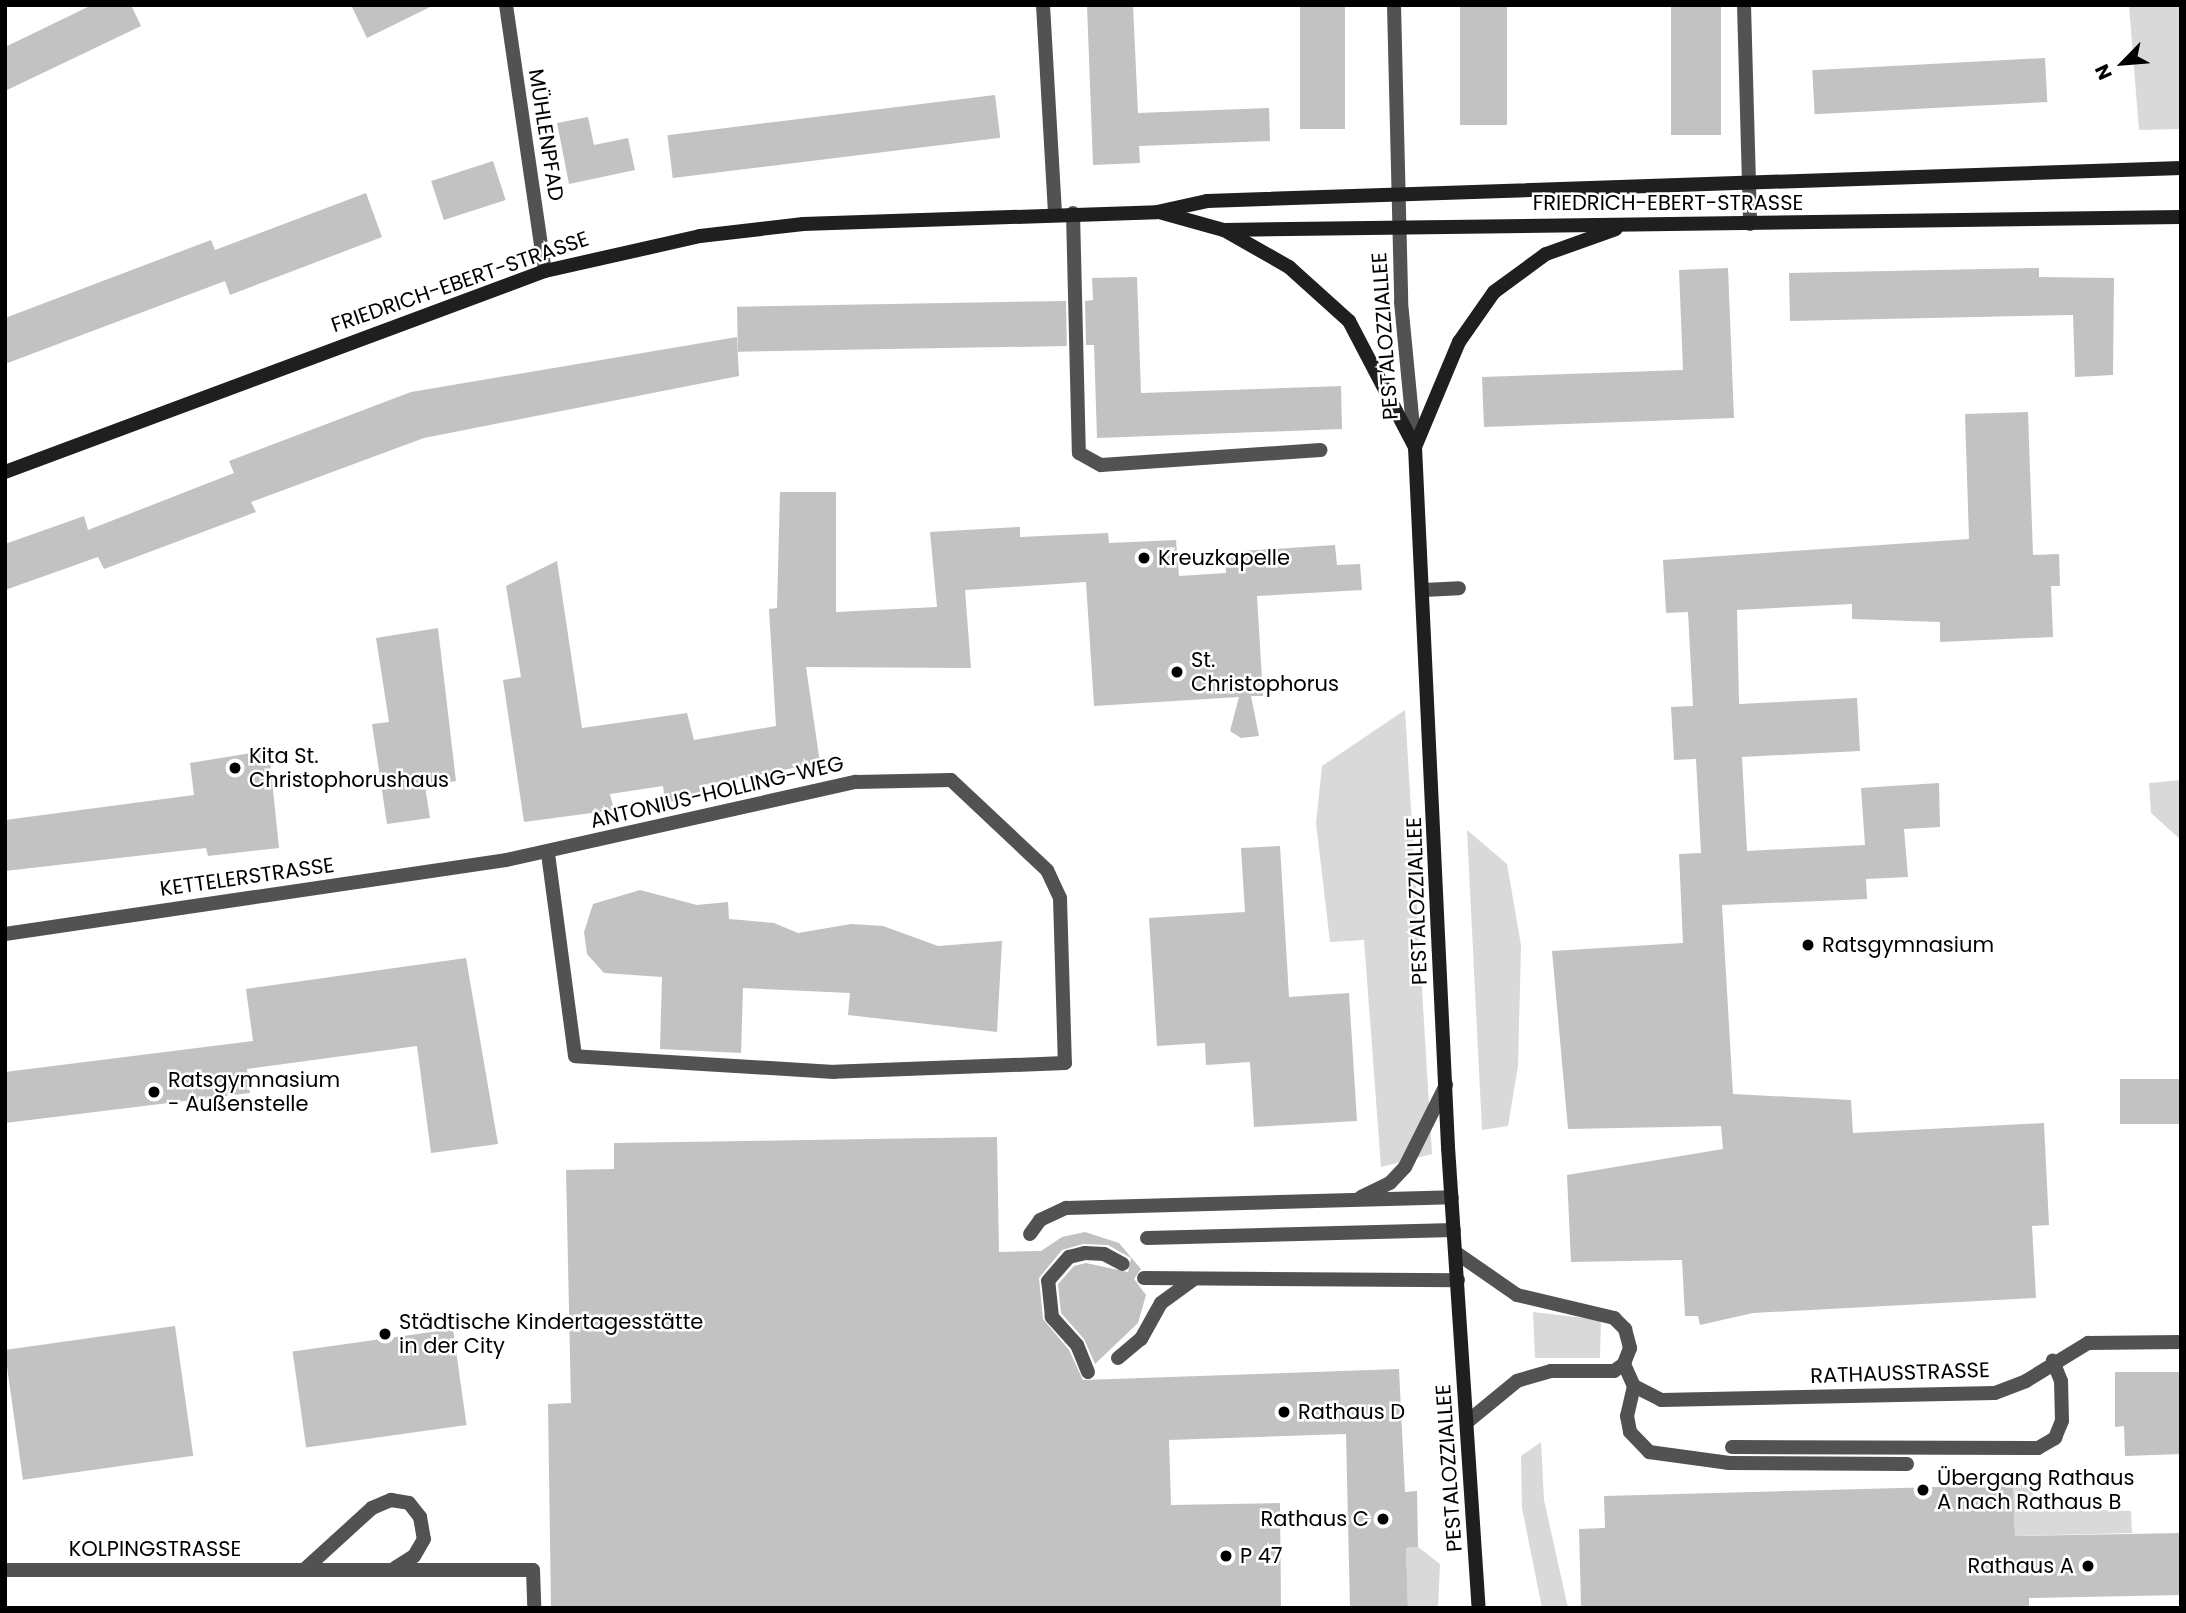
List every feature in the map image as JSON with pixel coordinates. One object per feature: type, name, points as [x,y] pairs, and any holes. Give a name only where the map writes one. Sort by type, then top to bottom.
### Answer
[{"type":"street","name":"MÜHLENPFAD","points":[[506,5],[545,271]]},
{"type":"street","points":[[1043,5],[1055,214]]},
{"type":"street","name":"PESTALOZZIALLEE","points":[[1394,5],[1399,227],[1424,590],[1455,1252],[1479,1608]]},
{"type":"street","points":[[1744,5],[1751,224]]},
{"type":"street","name":"FRIEDRICH-EBERT-STRASSE","points":[[5,472],[545,271],[700,236],[790,225],[1157,212],[1208,201],[2181,168]]},
{"type":"street","name":"FRIEDRICH-EBERT-STRASSE","points":[[1157,212],[1224,230],[1399,227],[1620,228],[2181,217]]},
{"type":"street","points":[[1073,213],[1079,453],[1101,465],[1320,450]]},
{"type":"street","points":[[1415,447],[1459,342],[1494,292],[1546,254],[1620,228]]},
{"type":"street","points":[[1224,230],[1289,267],[1349,321],[1415,447]]},
{"type":"street","points":[[1424,590],[1459,588]]},
{"type":"street","name":"ANTONIUS-HOLLING-WEG","points":[[494,862],[548,853],[856,782],[951,780],[1047,870],[1060,898],[1065,1063],[834,1072],[575,1056],[548,853]]},
{"type":"street","name":"KETTELERSTRASSE","points":[[5,934],[494,862]]},
{"type":"street","points":[[1353,1200],[1390,1182],[1405,1167],[1446,1085]]},
{"type":"street","points":[[1030,1234],[1040,1220],[1066,1208],[1452,1196]]},
{"type":"street","points":[[1147,1238],[1454,1230]]},
{"type":"street","points":[[1455,1252],[1517,1295],[1614,1318],[1625,1329],[1630,1348],[1624,1364],[1614,1371],[1533,1374],[1498,1392],[1468,1422]]},
{"type":"street","points":[[1088,1372],[1077,1345],[1052,1317],[1048,1281],[1069,1257],[1085,1253],[1104,1254],[1122,1264]]},
{"type":"street","points":[[1144,1278],[1458,1280]]},
{"type":"street","points":[[1118,1358],[1141,1339],[1161,1303],[1195,1280]]},
{"type":"street","name":"RATHAUSSTRASSE","points":[[1634,1386],[1661,1400],[1995,1392],[2026,1381],[2088,1343],[2181,1342]]},
{"type":"street","points":[[1732,1447],[2038,1448],[2056,1438],[2062,1421],[2061,1381],[2053,1362]]},
{"type":"street","points":[[1624,1364],[1634,1386],[1627,1416],[1630,1432],[1649,1451],[1730,1462],[1908,1464]]},
{"type":"street","points":[[305,1569],[372,1508],[391,1500],[409,1503],[420,1517],[424,1539],[414,1556],[395,1568]]},
{"type":"street","name":"KOLPINGSTRASSE","points":[[5,1570],[533,1570],[534,1608]]},
{"type":"shaded area","points":[[2129,5],[2181,5],[2181,129],[2139,130]]},
{"type":"shaded area","points":[[1405,710],[1432,1154],[1381,1167],[1364,940],[1330,942],[1316,823],[1322,766]]},
{"type":"shaded area","points":[[2181,780],[2181,840],[2151,813],[2149,783]]},
{"type":"shaded area","points":[[1467,830],[1507,864],[1521,945],[1518,1066],[1508,1126],[1482,1130]]},
{"type":"shaded area","points":[[1533,1312],[1601,1320],[1600,1358],[1535,1358]]},
{"type":"shaded area","points":[[1541,1442],[1544,1500],[1568,1608],[1542,1608],[1522,1508],[1521,1456]]},
{"type":"shaded area","points":[[2032,1484],[2034,1507],[2131,1511],[2132,1533],[2015,1536],[2013,1485]]},
{"type":"shaded area","points":[[1418,1547],[1440,1564],[1438,1608],[1408,1608],[1406,1548]]},
{"type":"building","points":[[92,5],[131,5],[141,26],[5,91],[5,47]]},
{"type":"building","points":[[351,5],[434,5],[367,38]]},
{"type":"building","points":[[1087,5],[1133,5],[1138,113],[1269,108],[1270,141],[1139,146],[1140,163],[1093,165]]},
{"type":"building","points":[[1300,5],[1345,5],[1345,129],[1300,129]]},
{"type":"building","points":[[1460,5],[1507,5],[1507,125],[1460,125]]},
{"type":"building","points":[[1671,5],[1721,5],[1721,135],[1671,135]]},
{"type":"building","points":[[2045,58],[2047,102],[1815,114],[1812,70]]},
{"type":"building","points":[[995,95],[1000,138],[673,178],[667,135]]},
{"type":"building","points":[[588,117],[594,145],[628,138],[635,170],[569,184],[557,123]]},
{"type":"building","points":[[493,161],[506,200],[444,220],[431,181]]},
{"type":"building","points":[[366,193],[382,237],[230,295],[225,281],[5,364],[5,318],[211,240],[215,250]]},
{"type":"building","points":[[1728,268],[1734,418],[1484,427],[1482,377],[1683,370],[1679,270]]},
{"type":"building","points":[[2039,268],[2039,277],[2114,278],[2113,375],[2075,377],[2073,315],[1790,321],[1789,273]]},
{"type":"building","points":[[1137,277],[1141,393],[1341,386],[1342,429],[1097,438],[1094,345],[1086,345],[1085,301],[1093,300],[1092,278]]},
{"type":"building","points":[[1066,301],[1067,346],[738,352],[737,307]]},
{"type":"building","points":[[737,337],[739,376],[424,438],[251,502],[256,512],[104,569],[98,557],[5,590],[5,544],[84,516],[88,530],[234,473],[229,461],[411,392]]},
{"type":"building","points":[[2028,412],[2033,555],[2059,554],[2060,586],[2051,586],[2053,637],[1940,642],[1940,622],[1852,619],[1852,604],[1737,610],[1739,704],[1857,698],[1860,751],[1742,757],[1747,851],[1865,845],[1861,788],[1939,783],[1940,827],[1904,829],[1908,877],[1866,879],[1867,899],[1722,905],[1733,1094],[1851,1100],[1853,1133],[2044,1123],[2049,1225],[2032,1226],[2036,1298],[1753,1313],[1700,1325],[1698,1316],[1685,1316],[1682,1260],[1571,1262],[1567,1175],[1723,1149],[1721,1126],[1568,1129],[1552,951],[1683,943],[1679,854],[1701,853],[1696,759],[1674,760],[1671,707],[1693,706],[1688,612],[1666,613],[1663,560],[1969,539],[1965,414]]},
{"type":"building","points":[[780,492],[836,492],[836,612],[937,607],[930,532],[1020,527],[1020,537],[1108,533],[1109,543],[1176,540],[1179,576],[1226,573],[1225,552],[1335,545],[1337,565],[1360,564],[1362,590],[1257,596],[1263,696],[1251,696],[1259,736],[1241,738],[1230,731],[1239,697],[1094,706],[1086,582],[965,590],[971,668],[806,667],[820,763],[699,786],[702,798],[665,802],[663,786],[610,794],[614,810],[524,822],[503,680],[521,677],[506,586],[557,561],[582,728],[687,713],[694,740],[776,726],[769,609],[777,608]]},
{"type":"building","points":[[438,628],[456,781],[425,786],[430,818],[387,824],[372,724],[389,722],[376,638]]},
{"type":"building","points":[[269,750],[279,848],[208,856],[206,848],[5,871],[5,820],[194,795],[190,763]]},
{"type":"building","points":[[1280,846],[1289,997],[1349,993],[1357,1121],[1254,1127],[1250,1062],[1206,1065],[1205,1043],[1157,1046],[1149,918],[1245,912],[1241,848]]},
{"type":"building","points":[[640,890],[697,905],[728,902],[729,919],[774,923],[798,933],[851,924],[883,926],[938,946],[1002,941],[997,1032],[848,1015],[850,993],[743,988],[741,1053],[660,1049],[662,977],[604,973],[587,954],[584,932],[593,904]]},
{"type":"building","points":[[466,958],[498,1144],[431,1153],[417,1046],[247,1069],[250,1093],[5,1123],[5,1072],[253,1041],[246,989]]},
{"type":"building","points":[[2120,1079],[2181,1079],[2181,1124],[2120,1124]]},
{"type":"building","points":[[997,1137],[999,1252],[1041,1251],[1062,1237],[1085,1232],[1119,1243],[1141,1269],[1134,1279],[1146,1295],[1138,1323],[1095,1364],[1084,1339],[1061,1313],[1058,1284],[1074,1266],[1086,1263],[1128,1272],[1131,1258],[1108,1245],[1083,1244],[1062,1250],[1039,1278],[1043,1319],[1069,1350],[1083,1380],[1399,1369],[1405,1492],[1417,1491],[1418,1547],[1406,1548],[1408,1608],[1350,1608],[1346,1434],[1169,1440],[1171,1505],[1280,1503],[1281,1608],[551,1608],[548,1404],[571,1403],[566,1170],[614,1169],[614,1143]]},
{"type":"building","points":[[175,1326],[193,1456],[23,1480],[5,1350]]},
{"type":"building","name":"Städtische Kindertagesstätte in der City","points":[[453,1329],[466,1425],[306,1448],[293,1352]]},
{"type":"building","points":[[2115,1372],[2181,1372],[2181,1454],[2125,1456],[2124,1426],[2115,1427]]},
{"type":"building","name":"Übergang Rathaus A nach Rathaus B","points":[[2013,1485],[2015,1536],[2181,1533],[2181,1595],[2029,1598],[2029,1608],[1581,1606],[1579,1529],[1605,1528],[1604,1496]]},
{"type":"place","name":"Kreuzkapelle","points":[[1144,558]]},
{"type":"place","name":"St. Christophorus","points":[[1177,672]]},
{"type":"place","name":"Kita St. Christophorushaus","points":[[235,768]]},
{"type":"place","name":"Ratsgymnasium","points":[[1808,945]]},
{"type":"place","name":"Ratsgymnasium - Außenstelle","points":[[154,1092]]},
{"type":"place","name":"Städtische Kindertagesstätte in der City","points":[[385,1334]]},
{"type":"place","name":"Rathaus D","points":[[1284,1412]]},
{"type":"place","name":"Übergang Rathaus A nach Rathaus B","points":[[1923,1490]]},
{"type":"place","name":"Rathaus C","points":[[1383,1519]]},
{"type":"place","name":"P 47","points":[[1226,1556]]},
{"type":"place","name":"Rathaus A","points":[[2088,1566]]}]
